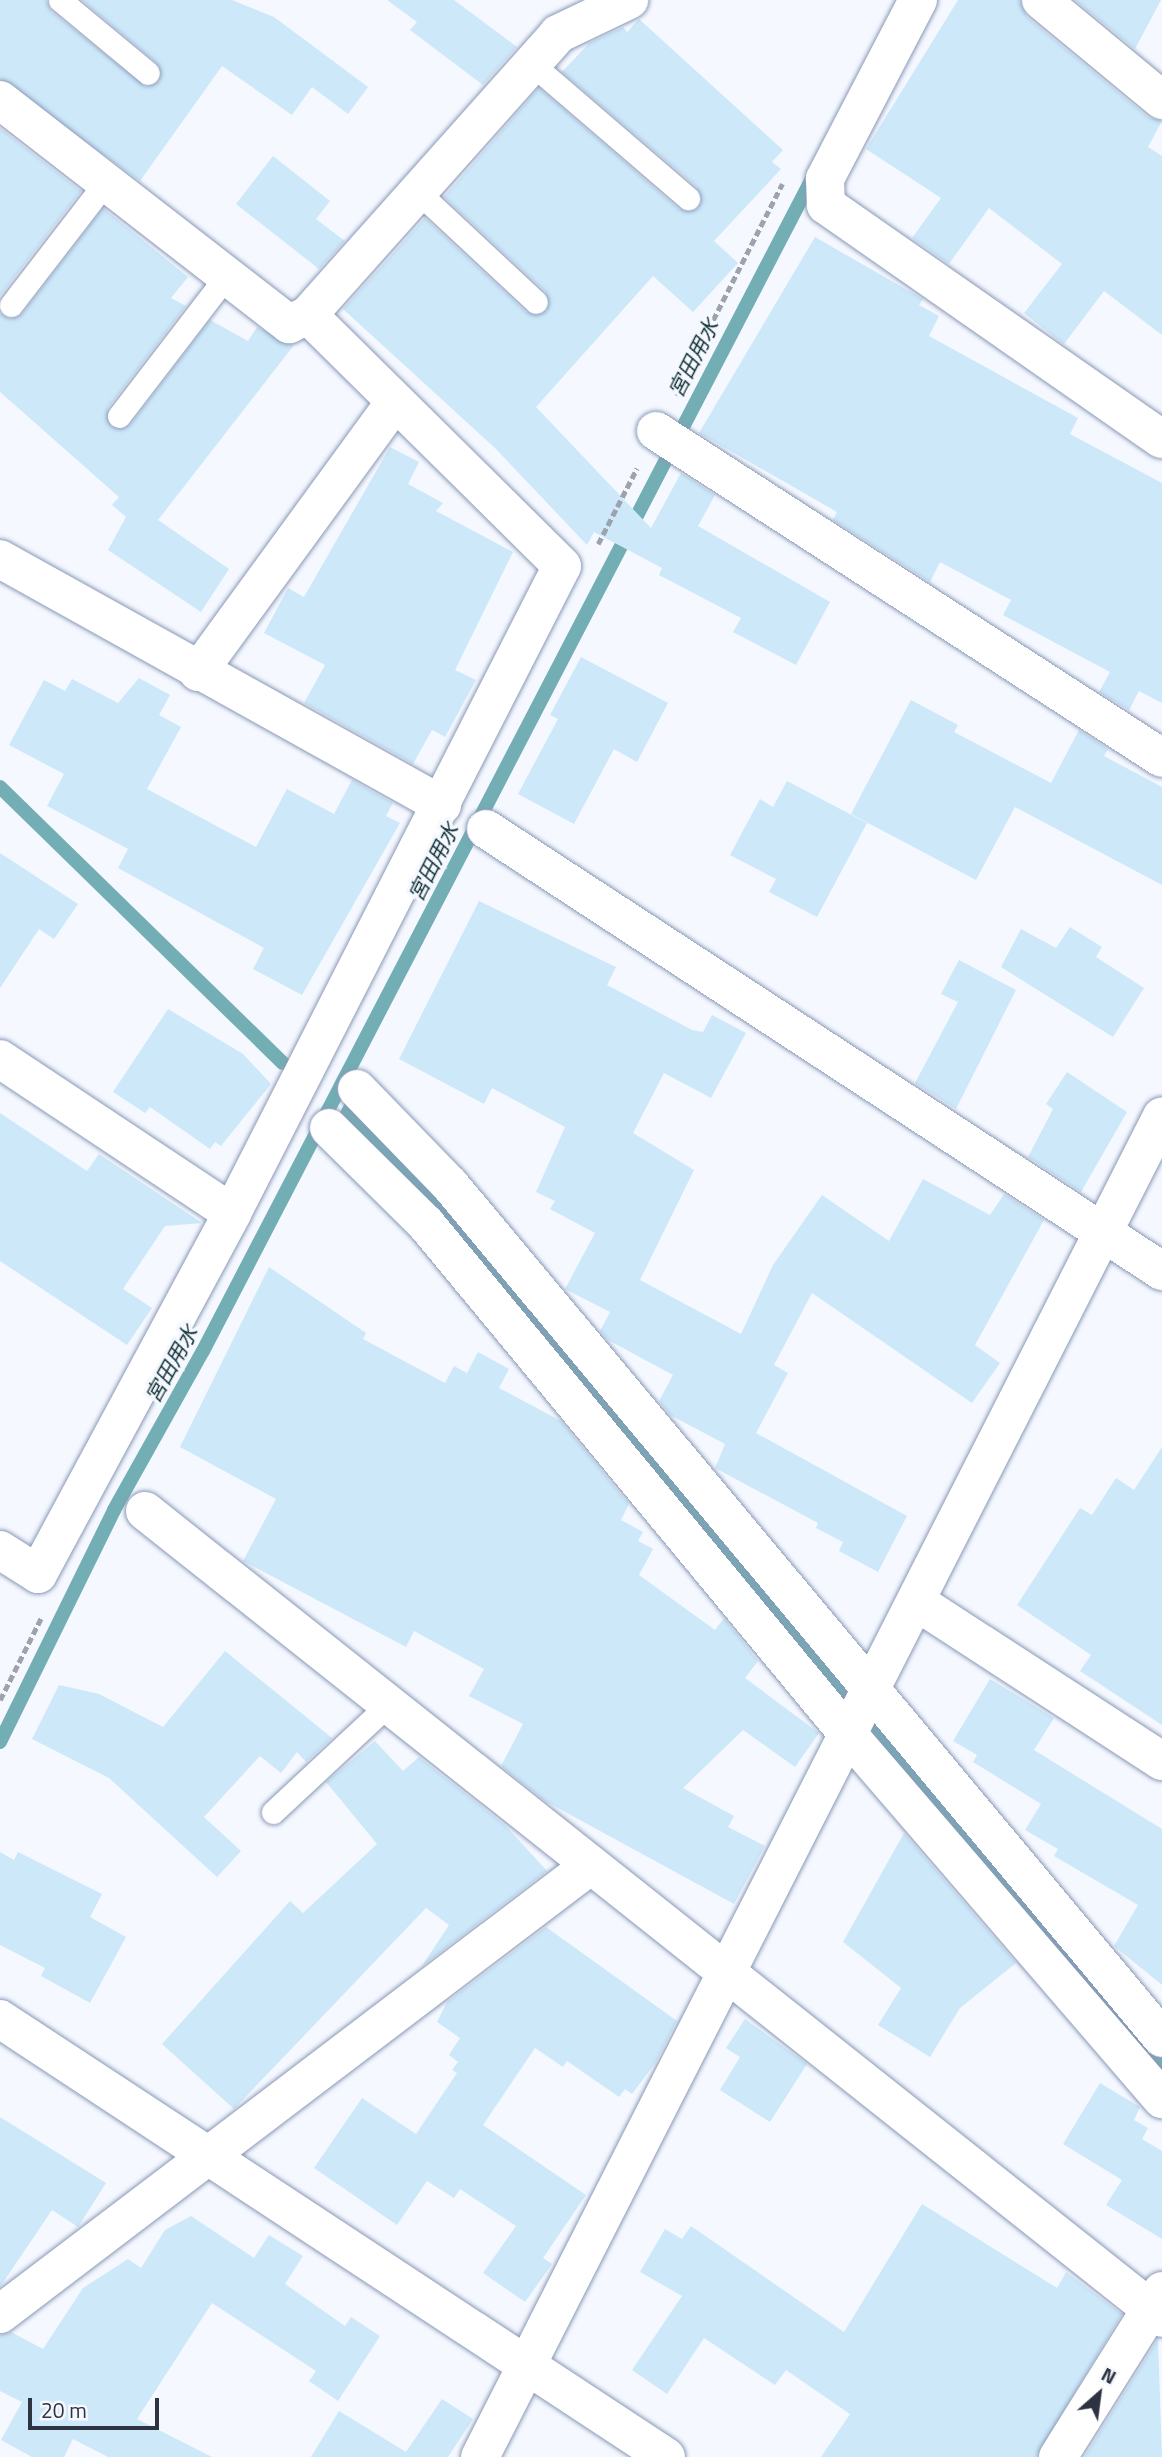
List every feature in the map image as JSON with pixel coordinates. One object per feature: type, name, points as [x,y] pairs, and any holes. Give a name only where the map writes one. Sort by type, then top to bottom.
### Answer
[{"type":"street","points":[[0,100],[289,324],[308,316],[558,34],[629,0]]},
{"type":"street","points":[[918,0],[825,179],[827,205],[1162,439]]},
{"type":"street","points":[[1041,0],[1162,100]]},
{"type":"street","points":[[0,1550],[38,1574],[232,1213],[562,566],[308,316]]},
{"type":"street","points":[[198,671],[395,402]]},
{"type":"street","points":[[669,439],[1162,758]]},
{"type":"street","points":[[0,559],[442,805]]},
{"type":"street","points":[[486,829],[1162,1271]]},
{"type":"street","points":[[0,1059],[232,1213]]},
{"type":"street","points":[[356,1089],[450,1185],[869,1691],[1162,2038]]},
{"type":"street","points":[[480,2457],[730,1971],[847,1733],[917,1602],[1162,1116]]},
{"type":"street","points":[[329,1128],[426,1224],[847,1733],[1162,2099]]},
{"type":"street","points":[[145,1511],[591,1865],[1158,2306],[1058,2457]]},
{"type":"street","points":[[917,1602],[1162,1761]]},
{"type":"street","points":[[0,2314],[211,2157],[591,1865]]},
{"type":"street","points":[[0,2019],[666,2457]]},
{"type":"lane","points":[[60,0],[148,73]]},
{"type":"lane","points":[[532,64],[688,198]]},
{"type":"lane","points":[[11,305],[105,183]]},
{"type":"lane","points":[[418,192],[536,302]]},
{"type":"lane","points":[[119,416],[227,275]]},
{"type":"lane","points":[[273,1812],[389,1704]]},
{"type":"path","points":[[562,566],[591,559],[669,439],[790,170]]},
{"type":"path","points":[[0,1700],[50,1600],[38,1574]]},
{"type":"water","points":[[347,1099],[447,1202],[1162,2058],[1162,2084],[337,1118]]},
{"type":"building","points":[[0,0],[46,0],[51,11],[146,87],[159,81],[157,63],[82,0],[232,0],[274,17],[368,87],[348,114],[312,87],[292,115],[222,66],[140,181],[0,79]]},
{"type":"building","points":[[387,0],[454,0],[517,47],[483,85],[410,30],[417,22]]},
{"type":"building","points":[[958,0],[1020,0],[1027,17],[1148,117],[1162,121],[1148,147],[1162,156],[1162,335],[1104,291],[1064,344],[1058,340],[1024,313],[1062,264],[989,208],[949,264],[912,238],[941,198],[866,149]]},
{"type":"building","points":[[1075,0],[1161,0],[1135,49]]},
{"type":"building","points":[[639,19],[783,150],[772,162],[781,169],[714,241],[738,263],[693,312],[653,276],[536,407],[651,528],[681,473],[715,495],[698,526],[830,602],[796,665],[733,632],[741,618],[659,575],[662,568],[594,532],[587,545],[496,449],[343,309],[425,218],[526,312],[547,311],[546,292],[444,197],[539,88],[679,209],[698,208],[697,187],[562,72],[589,43],[623,27],[627,32]]},
{"type":"building","points":[[0,128],[81,191],[0,296]]},
{"type":"building","points":[[273,156],[330,201],[316,219],[345,241],[319,269],[236,204]]},
{"type":"building","points":[[103,208],[188,277],[171,298],[186,306],[108,408],[111,427],[130,425],[210,320],[248,341],[257,327],[294,345],[158,520],[229,569],[201,612],[108,550],[126,517],[112,505],[119,497],[0,392],[0,313],[10,319],[22,314]]},
{"type":"building","points":[[815,237],[923,299],[919,305],[939,316],[929,336],[1078,418],[1070,434],[1162,483],[1162,703],[1139,691],[1129,710],[1099,692],[1110,672],[1003,615],[1011,600],[940,562],[930,582],[833,520],[837,512],[699,433]]},
{"type":"building","points":[[390,447],[419,462],[408,484],[443,503],[436,511],[513,552],[455,670],[476,680],[445,737],[432,730],[413,764],[304,703],[325,665],[264,633],[288,588],[304,597]]},
{"type":"building","points":[[581,657],[668,703],[637,762],[614,749],[574,824],[518,794],[558,719],[550,715]]},
{"type":"building","points":[[139,678],[170,695],[159,715],[181,727],[147,789],[256,847],[287,789],[334,814],[352,780],[393,803],[386,816],[400,823],[302,995],[253,969],[264,948],[118,868],[128,849],[47,806],[64,774],[9,745],[44,680],[65,691],[72,679],[118,703]]},
{"type":"building","points":[[911,700],[958,725],[954,732],[1051,783],[1079,730],[1108,749],[1104,756],[1162,787],[1162,885],[1015,807],[976,880],[851,814]]},
{"type":"building","points":[[787,781],[867,823],[817,917],[769,892],[776,879],[730,855],[760,799],[773,807]]},
{"type":"building","points":[[0,853],[78,904],[54,939],[39,929],[0,988]]},
{"type":"building","points":[[479,901],[616,967],[607,985],[692,1030],[703,1032],[712,1015],[746,1033],[711,1098],[664,1073],[633,1133],[694,1170],[640,1280],[741,1334],[773,1265],[822,1195],[889,1241],[923,1179],[990,1215],[1004,1194],[1044,1220],[975,1345],[1000,1363],[972,1403],[812,1293],[774,1365],[788,1373],[756,1433],[907,1516],[878,1572],[839,1551],[843,1542],[816,1528],[818,1523],[715,1468],[725,1444],[670,1415],[659,1401],[673,1375],[608,1340],[600,1331],[610,1312],[565,1289],[595,1233],[550,1209],[555,1201],[536,1192],[565,1127],[492,1088],[484,1104],[399,1059]]},
{"type":"building","points":[[1070,927],[1102,947],[1096,957],[1144,988],[1113,1037],[1001,967],[1021,929],[1056,948]]},
{"type":"building","points":[[959,960],[1016,990],[956,1109],[915,1083],[958,1002],[941,994]]},
{"type":"building","points":[[168,1009],[243,1054],[271,1084],[221,1146],[215,1142],[210,1149],[150,1107],[145,1113],[113,1092]]},
{"type":"building","points":[[1067,1072],[1127,1112],[1081,1192],[1028,1157],[1053,1109],[1046,1104]]},
{"type":"building","points":[[0,1113],[87,1171],[99,1154],[202,1223],[165,1226],[123,1289],[152,1308],[127,1345],[0,1261]]},
{"type":"building","points":[[269,1267],[366,1333],[363,1339],[445,1383],[454,1366],[467,1373],[478,1352],[509,1369],[499,1388],[561,1421],[629,1504],[621,1520],[643,1532],[638,1541],[653,1549],[639,1575],[715,1630],[724,1618],[758,1661],[745,1678],[819,1733],[795,1767],[743,1730],[683,1788],[734,1816],[728,1827],[765,1846],[734,1904],[545,1801],[501,1766],[523,1724],[469,1696],[484,1669],[414,1631],[406,1647],[243,1561],[276,1499],[180,1447]]},
{"type":"building","points":[[1162,1447],[1162,1725],[1080,1671],[1091,1655],[1017,1605],[1080,1508],[1092,1515],[1116,1478],[1134,1490]]},
{"type":"building","points":[[225,1651],[332,1738],[306,1762],[297,1752],[281,1773],[260,1756],[204,1817],[241,1851],[217,1877],[109,1778],[32,1739],[59,1685],[99,1694],[163,1727]]},
{"type":"building","points":[[990,1679],[1054,1718],[1034,1750],[1162,1829],[1162,1985],[1114,1946],[1138,1905],[1054,1856],[1058,1849],[1025,1830],[1041,1804],[973,1762],[977,1755],[953,1741]]},
{"type":"building","points":[[375,1741],[403,1771],[419,1757],[505,1825],[547,1871],[422,1966],[449,1925],[426,1908],[234,2109],[162,2044],[290,1901],[303,1913],[377,1844],[326,1782]]},
{"type":"building","points":[[904,1833],[1016,1963],[960,2008],[930,2057],[878,2025],[901,1988],[843,1942]]},
{"type":"building","points":[[0,1852],[14,1860],[18,1852],[102,1894],[90,1917],[126,1937],[90,2003],[41,1976],[45,1968],[0,1945]]},
{"type":"building","points":[[546,1927],[677,2021],[656,2062],[632,2094],[625,2089],[619,2097],[567,2061],[563,2067],[535,2048],[483,2125],[586,2195],[543,2258],[552,2264],[525,2302],[483,2273],[516,2226],[460,2189],[454,2198],[427,2181],[397,2225],[314,2168],[362,2098],[416,2134],[457,2073],[452,2070],[458,2062],[449,2055],[460,2038],[437,2022],[447,2002]]},
{"type":"building","points":[[745,2019],[807,2064],[770,2122],[720,2090],[740,2057],[726,2048]]},
{"type":"building","points":[[1100,2083],[1140,2107],[1134,2120],[1148,2128],[1142,2139],[1162,2151],[1162,2239],[1106,2205],[1122,2180],[1063,2144]]},
{"type":"building","points":[[0,2117],[106,2183],[78,2227],[52,2210],[0,2287]]},
{"type":"building","points":[[922,2204],[1057,2288],[1066,2272],[1122,2314],[1036,2457],[821,2457],[850,2414],[786,2370],[775,2385],[704,2338],[667,2394],[632,2370],[682,2296],[640,2272],[665,2229],[682,2239],[691,2226],[844,2332]]},
{"type":"building","points":[[191,2216],[254,2258],[269,2235],[303,2256],[285,2284],[345,2326],[351,2317],[380,2336],[338,2401],[309,2381],[316,2371],[212,2303],[137,2419],[212,2457],[108,2457],[73,2439],[64,2457],[32,2457],[1,2440],[22,2402],[0,2391],[0,2335],[11,2332],[43,2349],[83,2288],[128,2259],[141,2268],[165,2230]]},
{"type":"building","points":[[1158,2339],[1162,2457],[1084,2457]]},
{"type":"building","points":[[442,2399],[473,2419],[448,2457],[311,2457],[339,2411],[406,2452]]},
{"type":"waterway","name":"宮田用水","points":[[0,1742],[114,1510],[203,1351],[815,173]]},
{"type":"waterway","points":[[0,787],[283,1063]]}]
